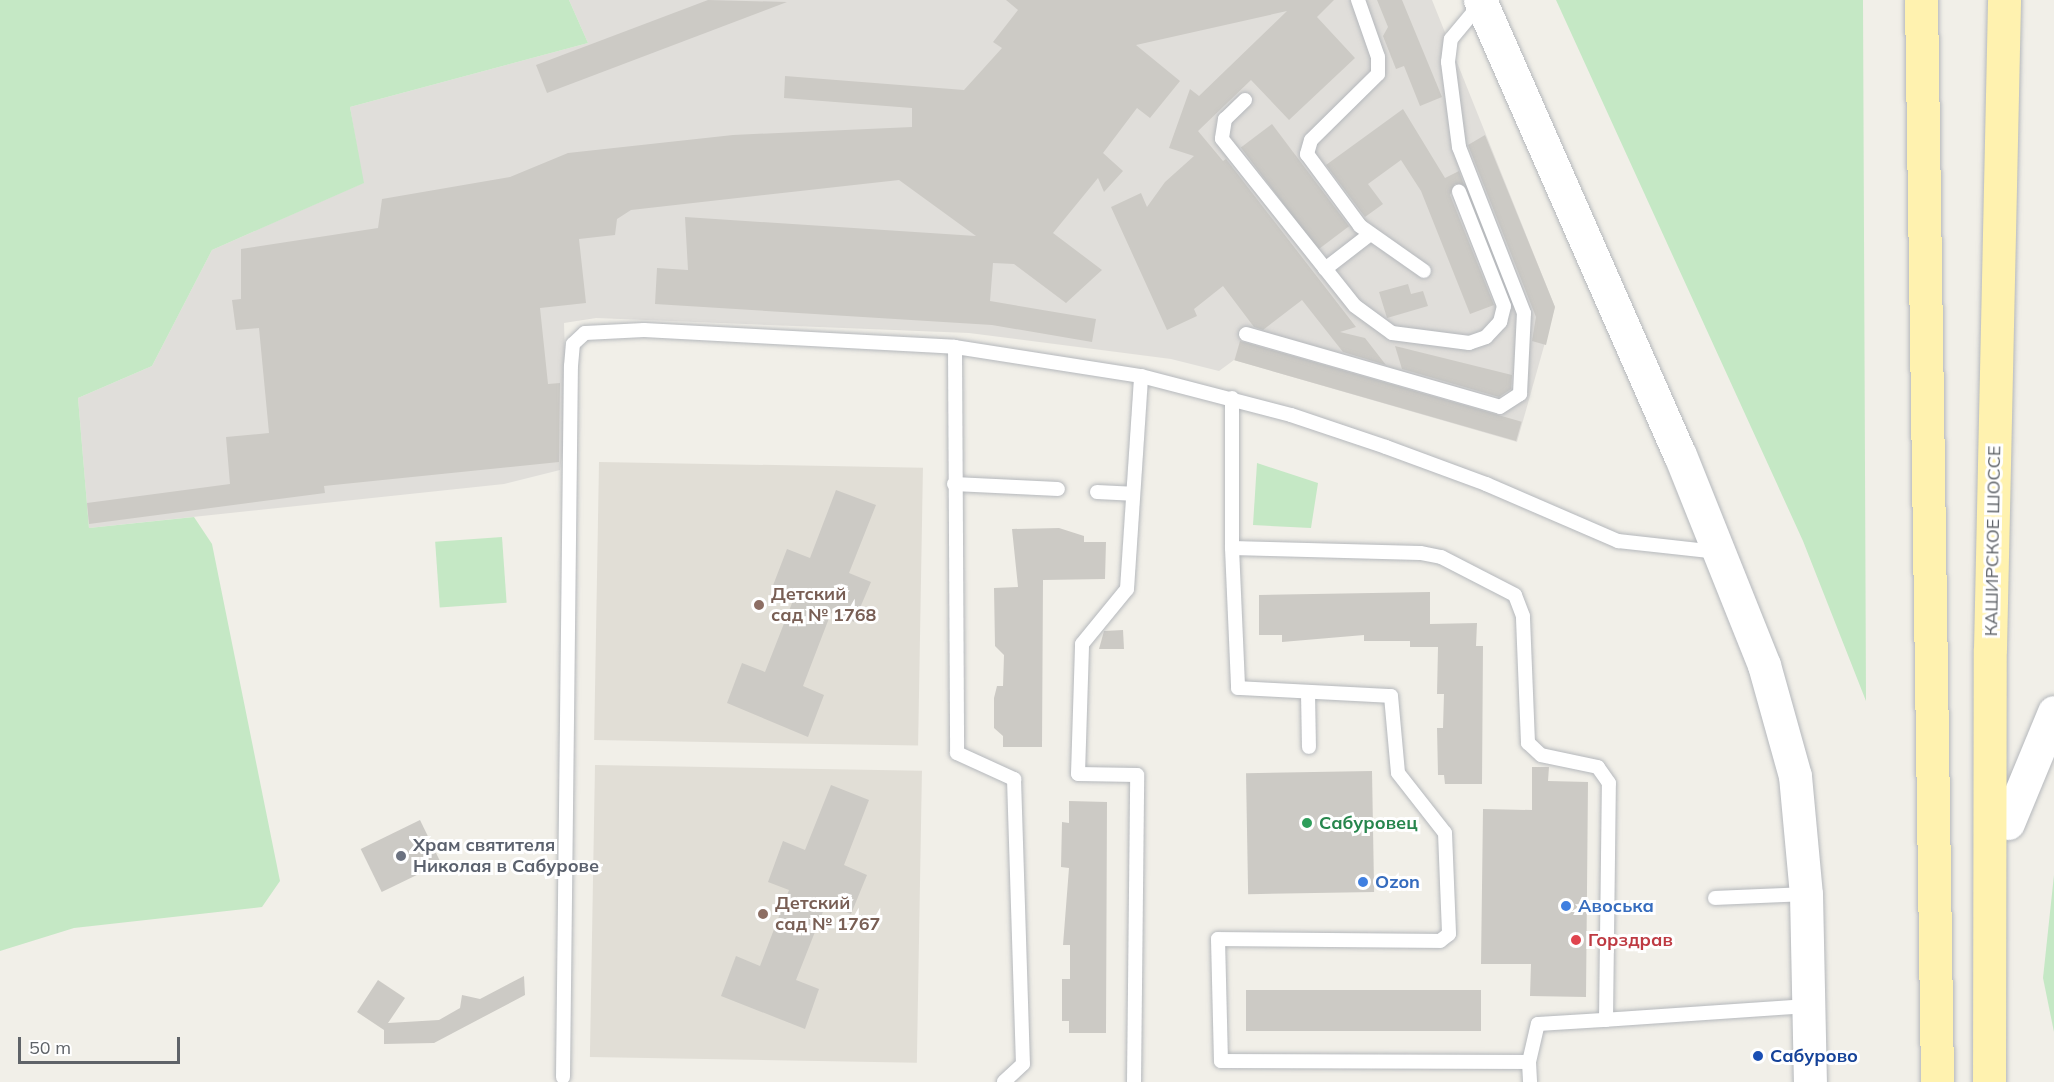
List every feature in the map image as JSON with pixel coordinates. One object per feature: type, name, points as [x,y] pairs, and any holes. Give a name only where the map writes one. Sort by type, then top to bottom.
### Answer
[{"type":"main road","points":[[1922,0],[1937,1082]]},
{"type":"main road","name":"КАШИРСКОЕ ШОССЕ","points":[[1989,1082],[1993,864],[1990,638],[2004,0]]},
{"type":"main road","points":[[1480,1],[1680,455],[1764,665],[1795,776],[1806,894],[1810,1082]]},
{"type":"main road","points":[[1993,864],[2054,712]]},
{"type":"main road","points":[[2008,823],[2054,766]]},
{"type":"lane","points":[[1358,0],[1378,57],[1378,74],[1311,140],[1307,154],[1369,235],[1424,271]]},
{"type":"lane","points":[[1246,334],[1500,407],[1520,394],[1524,313],[1459,147],[1448,62],[1451,39],[1480,1]]},
{"type":"lane","points":[[1245,100],[1225,119],[1222,139],[1325,269],[1368,319],[1392,333],[1469,343],[1486,337],[1500,322],[1504,306],[1459,192]]},
{"type":"lane","points":[[1325,269],[1369,235]]},
{"type":"lane","points":[[563,1077],[573,344],[595,330],[955,347],[1141,376],[1232,398],[1486,484],[1618,541],[1718,552]]},
{"type":"lane","points":[[955,347],[957,753],[1014,779],[1023,1064],[1005,1082]]},
{"type":"lane","points":[[1134,1082],[1137,776],[1078,774],[1082,644],[1127,589],[1131,494],[1141,376]]},
{"type":"lane","points":[[1232,398],[1232,548],[1238,688],[1391,696],[1398,773],[1445,833],[1449,934],[1440,941],[1218,939],[1221,1061],[1529,1062]]},
{"type":"lane","points":[[954,484],[1058,489]]},
{"type":"lane","points":[[1097,492],[1131,494]]},
{"type":"lane","points":[[1232,548],[1420,553],[1441,557],[1515,595],[1523,616],[1528,743],[1541,755],[1598,767],[1609,783],[1606,1020]]},
{"type":"lane","points":[[1308,692],[1309,747]]},
{"type":"lane","points":[[1715,898],[1806,894]]},
{"type":"lane","points":[[1530,1082],[1529,1062],[1538,1024],[1808,1006]]},
{"type":"shaded area","points":[[569,0],[1432,0],[1555,307],[1517,442],[1234,360],[1219,371],[1171,359],[969,333],[596,318],[564,323],[567,419],[560,470],[504,484],[89,528],[78,398],[152,366],[212,250],[363,183],[350,107],[588,43]]},
{"type":"shaded area","name":"Детский сад № 1768","points":[[599,462],[923,468],[918,746],[594,740]]},
{"type":"shaded area","name":"Детский сад № 1767","points":[[595,765],[922,771],[917,1063],[590,1057]]},
{"type":"green space","points":[[0,0],[569,0],[588,43],[350,107],[364,183],[212,250],[152,366],[78,398],[89,528],[194,517],[212,544],[280,881],[262,907],[74,928],[0,951]]},
{"type":"green space","points":[[1556,0],[1863,0],[1866,701],[1803,541]]},
{"type":"green space","points":[[1257,463],[1318,483],[1311,528],[1253,525]]},
{"type":"green space","points":[[502,537],[507,603],[440,608],[435,542]]},
{"type":"green space","points":[[2054,875],[2054,1032],[2043,978]]},
{"type":"building","points":[[708,0],[787,2],[547,93],[536,65]]},
{"type":"building","points":[[1006,0],[1334,0],[1317,17],[1355,58],[1289,120],[1251,80],[1198,131],[1223,161],[1226,159],[1356,327],[1340,332],[1365,338],[1386,365],[1343,352],[1302,300],[1263,330],[1254,327],[1223,286],[1194,309],[1197,316],[1167,330],[1111,207],[1141,193],[1147,207],[1165,182],[1194,156],[1169,148],[1190,89],[1199,96],[1287,11],[1136,45],[1180,81],[1150,118],[1137,108],[1103,153],[1123,171],[1104,192],[1098,178],[1053,233],[1102,270],[1066,303],[1014,264],[993,263],[990,301],[1096,319],[1092,342],[992,325],[655,304],[657,268],[688,270],[685,217],[976,236],[899,180],[631,210],[617,219],[615,235],[579,239],[586,303],[540,308],[548,384],[560,383],[559,462],[324,486],[325,493],[89,524],[87,503],[230,484],[226,437],[269,433],[259,328],[236,330],[232,300],[241,299],[241,249],[378,228],[382,199],[510,177],[568,153],[733,135],[912,127],[912,108],[784,98],[785,76],[964,90],[1002,48],[993,42],[1018,10]]},
{"type":"building","points":[[1377,0],[1402,0],[1442,97],[1420,106],[1404,66],[1396,69],[1383,36],[1388,27]]},
{"type":"building","points":[[1403,109],[1445,178],[1459,171],[1464,185],[1455,184],[1450,195],[1494,305],[1470,314],[1421,191],[1401,160],[1368,184],[1383,204],[1365,217],[1326,165]]},
{"type":"building","points":[[1272,124],[1349,226],[1318,250],[1241,147]]},
{"type":"building","points":[[1485,135],[1555,307],[1546,345],[1532,341],[1536,317],[1468,145]]},
{"type":"building","points":[[1408,284],[1411,294],[1423,291],[1428,306],[1387,318],[1379,292]]},
{"type":"building","points":[[1240,341],[1522,422],[1516,441],[1234,360]]},
{"type":"building","points":[[1395,346],[1512,375],[1511,389],[1499,397],[1402,369]]},
{"type":"building","points":[[836,490],[876,505],[849,573],[871,582],[854,622],[831,613],[803,686],[824,695],[808,737],[727,703],[742,663],[765,672],[794,598],[772,588],[787,549],[810,558]]},
{"type":"building","points":[[1059,528],[1084,536],[1084,542],[1106,542],[1105,579],[1043,580],[1042,747],[1003,747],[1003,736],[994,728],[994,698],[997,686],[1003,686],[1004,655],[995,646],[994,588],[1018,587],[1012,529]]},
{"type":"building","points":[[1430,592],[1430,624],[1477,623],[1476,646],[1483,646],[1482,784],[1445,784],[1444,775],[1438,775],[1437,728],[1443,728],[1444,694],[1437,694],[1438,647],[1410,647],[1410,641],[1364,641],[1364,635],[1282,642],[1282,635],[1259,635],[1259,595]]},
{"type":"building","points":[[1123,630],[1124,649],[1099,649],[1104,631]]},
{"type":"building","points":[[1532,767],[1549,767],[1548,781],[1588,782],[1586,997],[1530,996],[1531,964],[1481,964],[1483,809],[1532,810]]},
{"type":"building","points":[[1372,771],[1374,892],[1248,894],[1246,773]]},
{"type":"building","points":[[831,785],[869,800],[844,865],[867,875],[851,914],[826,904],[796,980],[819,989],[805,1029],[721,996],[736,956],[760,966],[789,890],[768,882],[783,841],[805,850]]},
{"type":"building","points":[[1069,801],[1107,802],[1106,1033],[1069,1033],[1069,1021],[1062,1021],[1062,979],[1070,979],[1070,945],[1063,945],[1069,868],[1061,867],[1062,822],[1069,823]]},
{"type":"building","name":"Храм святителя Николая в Сабурове","points":[[420,820],[441,863],[382,892],[361,849]]},
{"type":"building","points":[[524,976],[525,995],[434,1043],[384,1044],[384,1030],[357,1012],[378,980],[405,998],[388,1023],[439,1020],[460,1008],[462,995],[480,999]]},
{"type":"building","points":[[1246,990],[1481,990],[1481,1031],[1246,1031]]},
{"type":"place","name":"Детский сад № 1768","points":[[759,605]]},
{"type":"place","name":"Сабуровец","points":[[1307,823]]},
{"type":"place","name":"Храм святителя Николая в Сабурове","points":[[401,856]]},
{"type":"place","name":"Ozon","points":[[1363,882]]},
{"type":"place","name":"Авоська","points":[[1566,906]]},
{"type":"place","name":"Детский сад № 1767","points":[[763,914]]},
{"type":"place","name":"Горздрав","points":[[1576,940]]},
{"type":"place","name":"Сабурово","points":[[1758,1056]]}]
